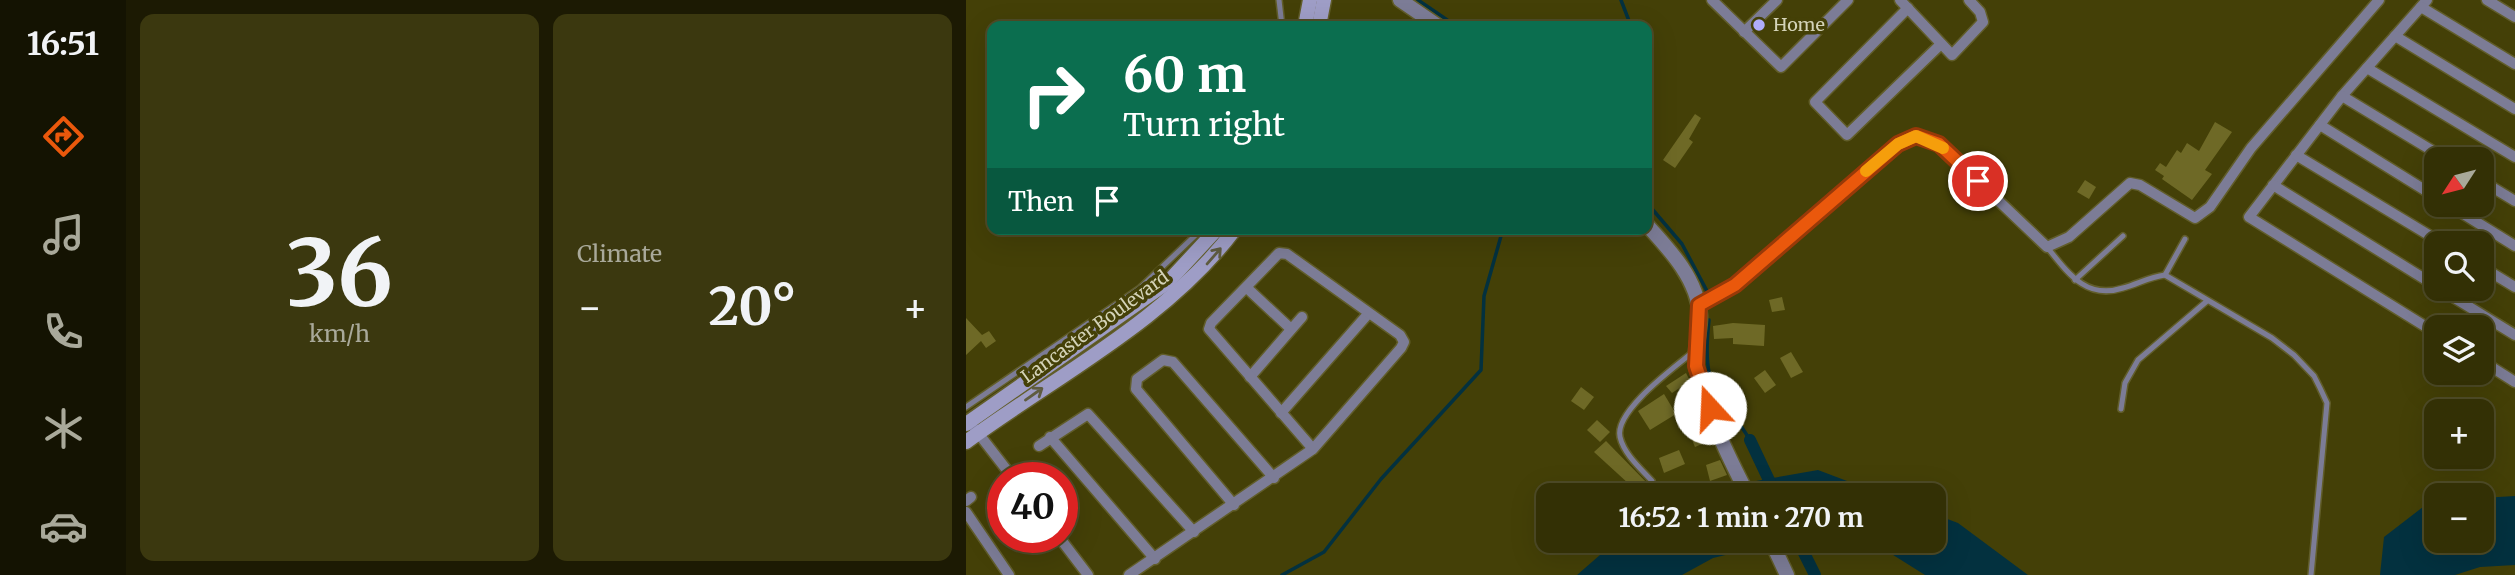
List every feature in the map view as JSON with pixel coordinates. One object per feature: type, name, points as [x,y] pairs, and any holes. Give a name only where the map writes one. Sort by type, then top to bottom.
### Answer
[{"type":"main road","points":[[1306,21],[1310,0]]},
{"type":"main road","points":[[1320,21],[1324,0]]},
{"type":"main road","name":"Lancaster Boulevard","points":[[969,425],[1168,282],[1211,235]]},
{"type":"main road","name":"Lancaster Boulevard","points":[[969,425],[1177,294],[1230,235]]},
{"type":"street","points":[[1400,0],[1431,21]]},
{"type":"street","points":[[1712,0],[1781,67],[1848,0]]},
{"type":"street","points":[[1744,32],[1777,0]]},
{"type":"street","points":[[1941,44],[1847,135],[1815,102],[1904,4],[1952,55],[1983,22],[1980,12],[1969,0]]},
{"type":"street","points":[[1699,305],[1735,285],[1898,144],[1916,136],[1939,144],[2047,247],[2069,237],[2130,183],[2140,185],[2195,218],[2210,207],[2251,148],[2379,0]]},
{"type":"street","points":[[2487,0],[2515,17]]},
{"type":"street","points":[[2424,326],[2249,217],[2342,96],[2424,4],[2515,64]]},
{"type":"street","points":[[2395,36],[2515,109]]},
{"type":"street","points":[[2367,68],[2515,157]]},
{"type":"street","points":[[2342,96],[2426,147]]},
{"type":"street","points":[[2320,125],[2424,190]]},
{"type":"street","points":[[2296,155],[2424,232]]},
{"type":"street","points":[[2273,186],[2424,278]]},
{"type":"street","points":[[2494,188],[2515,201]]},
{"type":"street","points":[[2468,217],[2515,246]]},
{"type":"street","points":[[1652,231],[1676,257],[1699,305],[1696,351],[1700,383],[1742,483]]},
{"type":"street","points":[[1129,575],[1313,449],[1404,342],[1400,335],[1287,254],[1279,253],[1272,257],[1247,288],[1211,323],[1209,329],[1313,449]]},
{"type":"street","points":[[2494,275],[2515,288]]},
{"type":"street","points":[[1247,288],[1291,329]]},
{"type":"street","points":[[2460,301],[2515,335]]},
{"type":"street","points":[[1282,413],[1368,314]]},
{"type":"street","points":[[1250,377],[1302,317]]},
{"type":"street","points":[[1234,505],[1136,388],[1137,379],[1163,360],[1173,362],[1274,478]]},
{"type":"street","points":[[2494,369],[2515,382]]},
{"type":"street","points":[[1040,446],[1082,415],[1093,417],[1194,532]]},
{"type":"street","points":[[969,425],[1000,462]]},
{"type":"street","points":[[1050,438],[1154,559]]},
{"type":"street","points":[[966,512],[1010,575]]},
{"type":"street","points":[[1071,553],[1088,575]]},
{"type":"street","points":[[1777,553],[1787,575]]},
{"type":"lane","points":[[1279,0],[1281,21]]},
{"type":"lane","points":[[969,425],[1140,288],[1196,235]]},
{"type":"lane","points":[[2075,280],[2123,236]]},
{"type":"lane","points":[[2165,275],[2185,239]]},
{"type":"lane","points":[[2047,247],[2075,280],[2090,289],[2106,293],[2149,277],[2165,275],[2272,338],[2294,355],[2314,376],[2327,403],[2311,575]]},
{"type":"lane","points":[[2121,409],[2125,383],[2138,360],[2207,301]]},
{"type":"lane","points":[[1652,481],[1631,460],[1619,436],[1620,426],[1656,382],[1696,351]]},
{"type":"water","points":[[1818,470],[1852,483],[1745,483]]},
{"type":"water","points":[[2515,496],[2515,565],[2480,567],[2455,575],[2380,575],[2384,537],[2424,506],[2424,553],[2494,553],[2494,497]]},
{"type":"water","points":[[1946,518],[1958,523],[2028,575],[1925,575],[1890,553],[1946,553]]},
{"type":"water","points":[[1602,553],[1734,553],[1713,558],[1682,575],[1577,575]]},
{"type":"building","points":[[1695,114],[1701,118],[1689,139],[1693,142],[1675,168],[1663,160]]},
{"type":"building","points":[[2215,122],[2232,132],[2205,170],[2212,174],[2192,200],[2162,179],[2164,176],[2155,170],[2160,163],[2166,167],[2177,150],[2181,153],[2187,143],[2199,151]]},
{"type":"building","points":[[2085,180],[2096,187],[2089,199],[2077,192]]},
{"type":"building","points":[[1782,297],[1785,310],[1772,312],[1769,300]]},
{"type":"building","points":[[966,318],[982,335],[989,331],[996,341],[986,348],[981,341],[966,355]]},
{"type":"building","points":[[1733,323],[1765,325],[1764,346],[1733,344],[1733,338],[1714,339],[1713,326]]},
{"type":"building","points":[[1791,352],[1803,372],[1791,378],[1780,358]]},
{"type":"building","points":[[1765,370],[1776,385],[1765,393],[1754,378]]},
{"type":"building","points":[[1686,373],[1690,381],[1672,393],[1666,386]]},
{"type":"building","points":[[1581,387],[1594,397],[1584,410],[1571,401]]},
{"type":"building","points":[[1664,394],[1676,414],[1650,430],[1638,411]]},
{"type":"building","points":[[1698,406],[1711,440],[1695,447],[1681,413]]},
{"type":"building","points":[[1597,420],[1610,432],[1600,442],[1587,430]]},
{"type":"building","points":[[1606,441],[1647,483],[1628,483],[1594,452]]},
{"type":"building","points":[[1679,450],[1685,464],[1664,473],[1659,458]]},
{"type":"building","points":[[1720,460],[1727,475],[1710,481],[1706,465]]},
{"type":"waterway","points":[[1418,0],[1449,21]]},
{"type":"waterway","points":[[1621,0],[1629,21]]},
{"type":"waterway","points":[[1652,209],[1682,244],[1707,291]]},
{"type":"waterway","points":[[1282,575],[1324,552],[1381,479],[1481,370],[1484,296],[1501,235]]},
{"type":"waterway","points":[[1709,320],[1707,361],[1710,375],[1720,397],[1750,440]]},
{"type":"waterway","points":[[1750,440],[1770,483]]},
{"type":"waterway","points":[[1804,553],[1815,575]]},
{"type":"slow traffic","points":[[1866,171],[1898,144],[1916,136],[1943,148]]},
{"type":"place","name":"Home","points":[[1759,25]]},
{"type":"route","points":[[1710,408],[1696,366],[1699,305],[1735,285],[1898,144],[1916,136],[1939,144],[1978,181]]}]
